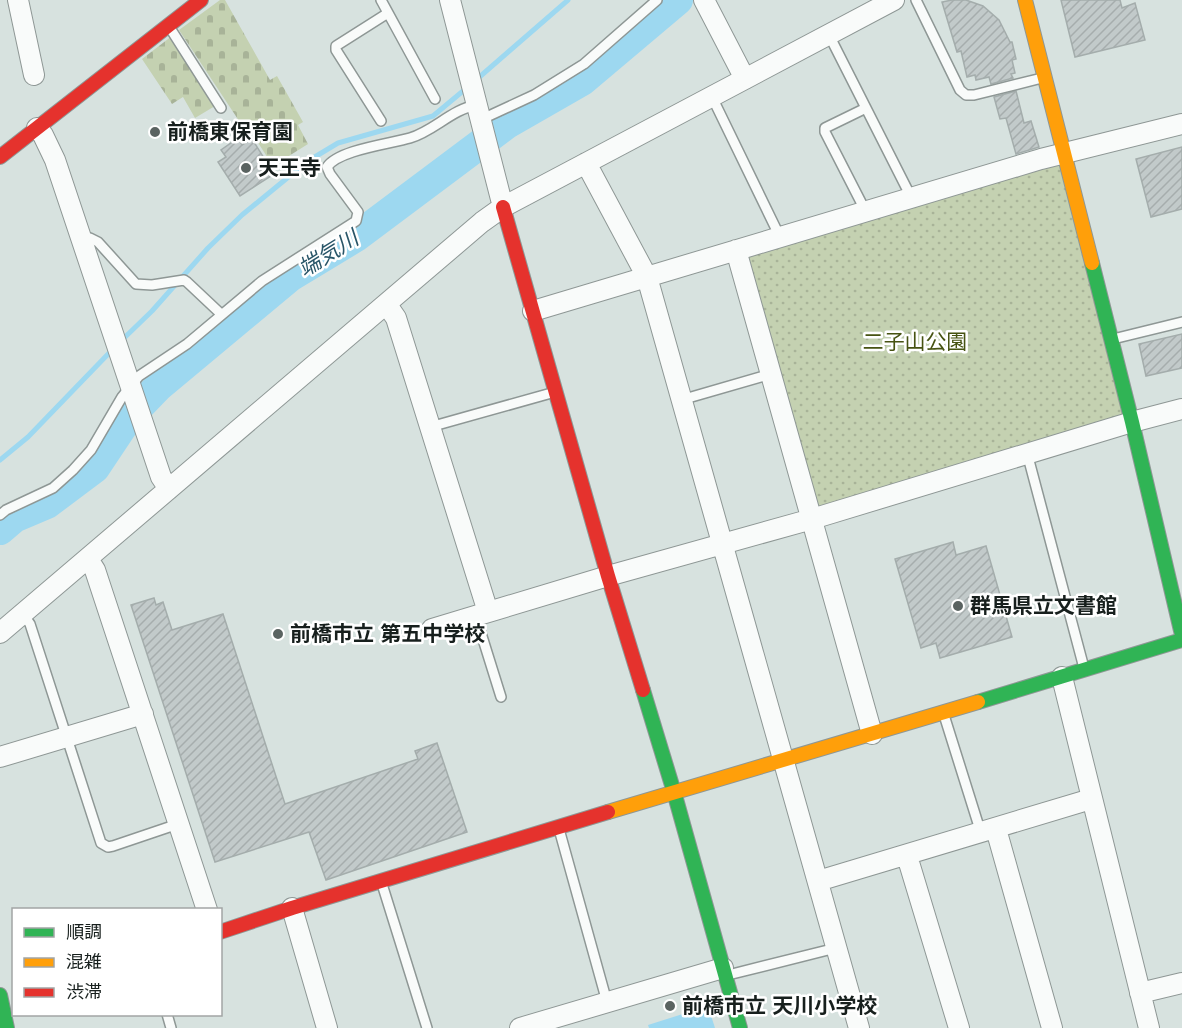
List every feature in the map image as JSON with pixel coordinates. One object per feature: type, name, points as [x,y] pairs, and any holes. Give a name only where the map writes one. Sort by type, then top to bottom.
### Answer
[{"type":"street","points":[[0,1],[6,0]]},
{"type":"street","points":[[18,0],[34,75]]},
{"type":"street","points":[[0,157],[201,0]]},
{"type":"street","points":[[450,0],[503,207],[608,576],[674,792],[740,1028]]},
{"type":"street","points":[[1025,0],[1132,422],[1182,635]]},
{"type":"street","points":[[708,2],[745,79]]},
{"type":"street","points":[[0,633],[482,222],[503,207],[829,35],[886,2]]},
{"type":"street","points":[[533,311],[1064,153],[1182,124]]},
{"type":"street","points":[[37,128],[55,160],[161,477],[169,489]]},
{"type":"street","points":[[586,163],[647,277],[859,1028]]},
{"type":"street","points":[[736,250],[872,734]]},
{"type":"street","points":[[387,305],[396,318],[430,427],[482,615]]},
{"type":"street","points":[[432,630],[608,576],[723,545],[1027,453],[1182,409]]},
{"type":"street","points":[[88,559],[95,570],[207,908]]},
{"type":"street","points":[[222,931],[558,827],[1182,640]]},
{"type":"street","points":[[1062,677],[1149,1028]]},
{"type":"street","points":[[0,757],[143,714]]},
{"type":"street","points":[[818,881],[1091,799]]},
{"type":"street","points":[[988,831],[1052,1028]]},
{"type":"street","points":[[907,856],[958,1028]]},
{"type":"street","points":[[292,908],[327,1028]]},
{"type":"street","points":[[520,1028],[607,1002],[724,972]]},
{"type":"street","points":[[1140,993],[1182,983]]},
{"type":"street","points":[[0,996],[7,1028]]},
{"type":"lane","points":[[381,0],[435,99]]},
{"type":"lane","points":[[0,515],[54,488],[73,470],[90,450],[139,376],[187,344],[262,281],[356,221],[358,212],[330,174],[328,164],[345,155],[421,134],[465,107],[478,112],[534,95],[584,64],[657,0]]},
{"type":"lane","points":[[916,0],[960,90],[966,95],[1044,77]]},
{"type":"lane","points":[[381,121],[336,50],[336,46],[388,13]]},
{"type":"lane","points":[[168,26],[221,108]]},
{"type":"lane","points":[[829,35],[907,189],[909,199]]},
{"type":"lane","points":[[712,97],[780,237]]},
{"type":"lane","points":[[866,108],[825,128],[866,212]]},
{"type":"lane","points":[[81,242],[90,238],[98,242],[136,284],[146,285],[184,280],[188,282],[221,314]]},
{"type":"lane","points":[[1111,339],[1182,322]]},
{"type":"lane","points":[[681,400],[772,374]]},
{"type":"lane","points":[[430,427],[556,392]]},
{"type":"lane","points":[[1027,453],[1085,670]]},
{"type":"lane","points":[[23,614],[30,624],[98,838],[104,846],[113,846],[178,824]]},
{"type":"lane","points":[[482,615],[501,698]]},
{"type":"lane","points":[[943,712],[988,831]]},
{"type":"lane","points":[[558,827],[607,1002]]},
{"type":"lane","points":[[381,881],[427,1028]]},
{"type":"lane","points":[[724,972],[837,948]]},
{"type":"green space","points":[[220,0],[225,0],[270,80],[277,76],[303,122],[298,125],[308,144],[273,166],[253,135],[249,136],[179,30]]},
{"type":"green space","points":[[172,36],[215,106],[195,118],[183,97],[172,104],[142,59]]},
{"type":"green space","name":"二子山公園","points":[[1064,153],[1132,422],[812,519],[736,250]]},
{"type":"water","points":[[708,1006],[715,1028],[649,1028],[648,1025]]},
{"type":"building","points":[[966,0],[983,6],[999,20],[1012,42],[1016,59],[1012,60],[1015,73],[1011,74],[1013,78],[991,84],[989,77],[976,80],[975,75],[967,77],[961,51],[957,52],[942,2]]},
{"type":"building","points":[[1061,0],[1120,0],[1122,8],[1135,3],[1145,40],[1075,57]]},
{"type":"building","points":[[1016,91],[1024,123],[1031,121],[1039,147],[1016,154],[1006,118],[1000,119],[994,97]]},
{"type":"building","name":"天王寺","points":[[238,138],[242,145],[252,139],[274,174],[240,196],[218,162],[226,157],[221,150]]},
{"type":"building","points":[[1182,147],[1182,209],[1151,217],[1136,159]]},
{"type":"building","points":[[1182,334],[1182,368],[1146,376],[1139,344]]},
{"type":"building","points":[[953,542],[956,555],[986,546],[1012,637],[940,658],[936,643],[921,648],[895,559]]},
{"type":"building","points":[[154,598],[156,605],[163,602],[172,630],[223,614],[285,804],[418,759],[415,751],[437,743],[467,832],[326,880],[309,832],[215,862],[131,605]]},
{"type":"waterway","points":[[476,80],[568,0]]},
{"type":"waterway","name":"端気川","points":[[0,530],[14,518],[47,504],[95,468],[129,417],[158,387],[290,277],[356,237],[507,124],[582,81],[678,0]]},
{"type":"waterway","points":[[121,341],[242,215],[308,161],[338,143],[433,116],[469,86]]},
{"type":"waterway","points":[[0,460],[28,437],[112,350]]},
{"type":"traffic: fast","points":[[1092,263],[1182,635]]},
{"type":"traffic: fast","points":[[978,702],[1182,640]]},
{"type":"traffic: fast","points":[[643,690],[740,1028]]},
{"type":"traffic: fast","points":[[0,995],[7,1028]]},
{"type":"traffic: slow","points":[[1025,0],[1092,263]]},
{"type":"traffic: slow","points":[[608,812],[978,702]]},
{"type":"traffic: jam","points":[[0,157],[201,0]]},
{"type":"traffic: jam","points":[[503,207],[608,576],[643,690]]},
{"type":"traffic: jam","points":[[222,931],[608,812]]},
{"type":"place","name":"前橋東保育園","points":[[155,132]]},
{"type":"place","name":"天王寺","points":[[246,168]]},
{"type":"place","name":"群馬県立文書館","points":[[958,606]]},
{"type":"place","name":"前橋市立 第五中学校","points":[[278,634]]},
{"type":"place","name":"前橋市立 天川小学校","points":[[670,1006]]}]
